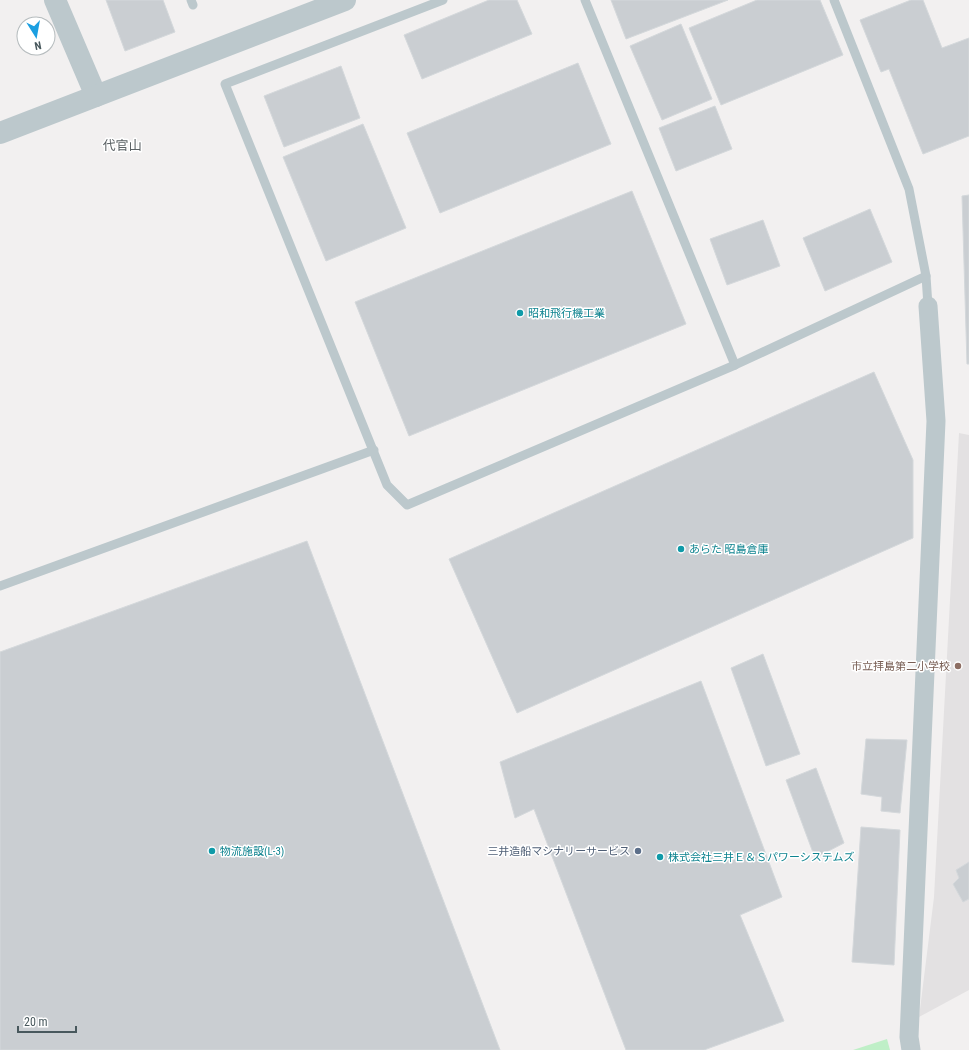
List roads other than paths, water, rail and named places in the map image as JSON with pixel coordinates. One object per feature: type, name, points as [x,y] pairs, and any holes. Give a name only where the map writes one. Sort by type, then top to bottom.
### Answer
[{"type":"street","points":[[55,0],[96,96]]},
{"type":"street","points":[[0,133],[345,0]]},
{"type":"street","points":[[911,1050],[909,1037],[936,421],[928,306]]},
{"type":"lane","points":[[443,0],[225,84],[388,484],[408,505],[735,365],[926,276]]},
{"type":"lane","points":[[585,0],[735,365]]},
{"type":"lane","points":[[834,0],[909,189],[926,276],[928,306]]},
{"type":"lane","points":[[0,586],[374,450]]},
{"type":"place","name":"昭和飛行機工業","points":[[520,313]]},
{"type":"place","name":"あらた 昭島倉庫","points":[[681,549]]},
{"type":"place","name":"市立拝島第二小学校","points":[[958,666]]},
{"type":"place","name":"物流施設(L-3)","points":[[212,851]]},
{"type":"place","name":"三井造船マシナリーサービス","points":[[638,851]]},
{"type":"place","name":"株式会社三井Ｅ＆Ｓパワーシステムズ","points":[[660,857]]},
{"type":"district","name":"代官山","points":[[122,145]]}]
